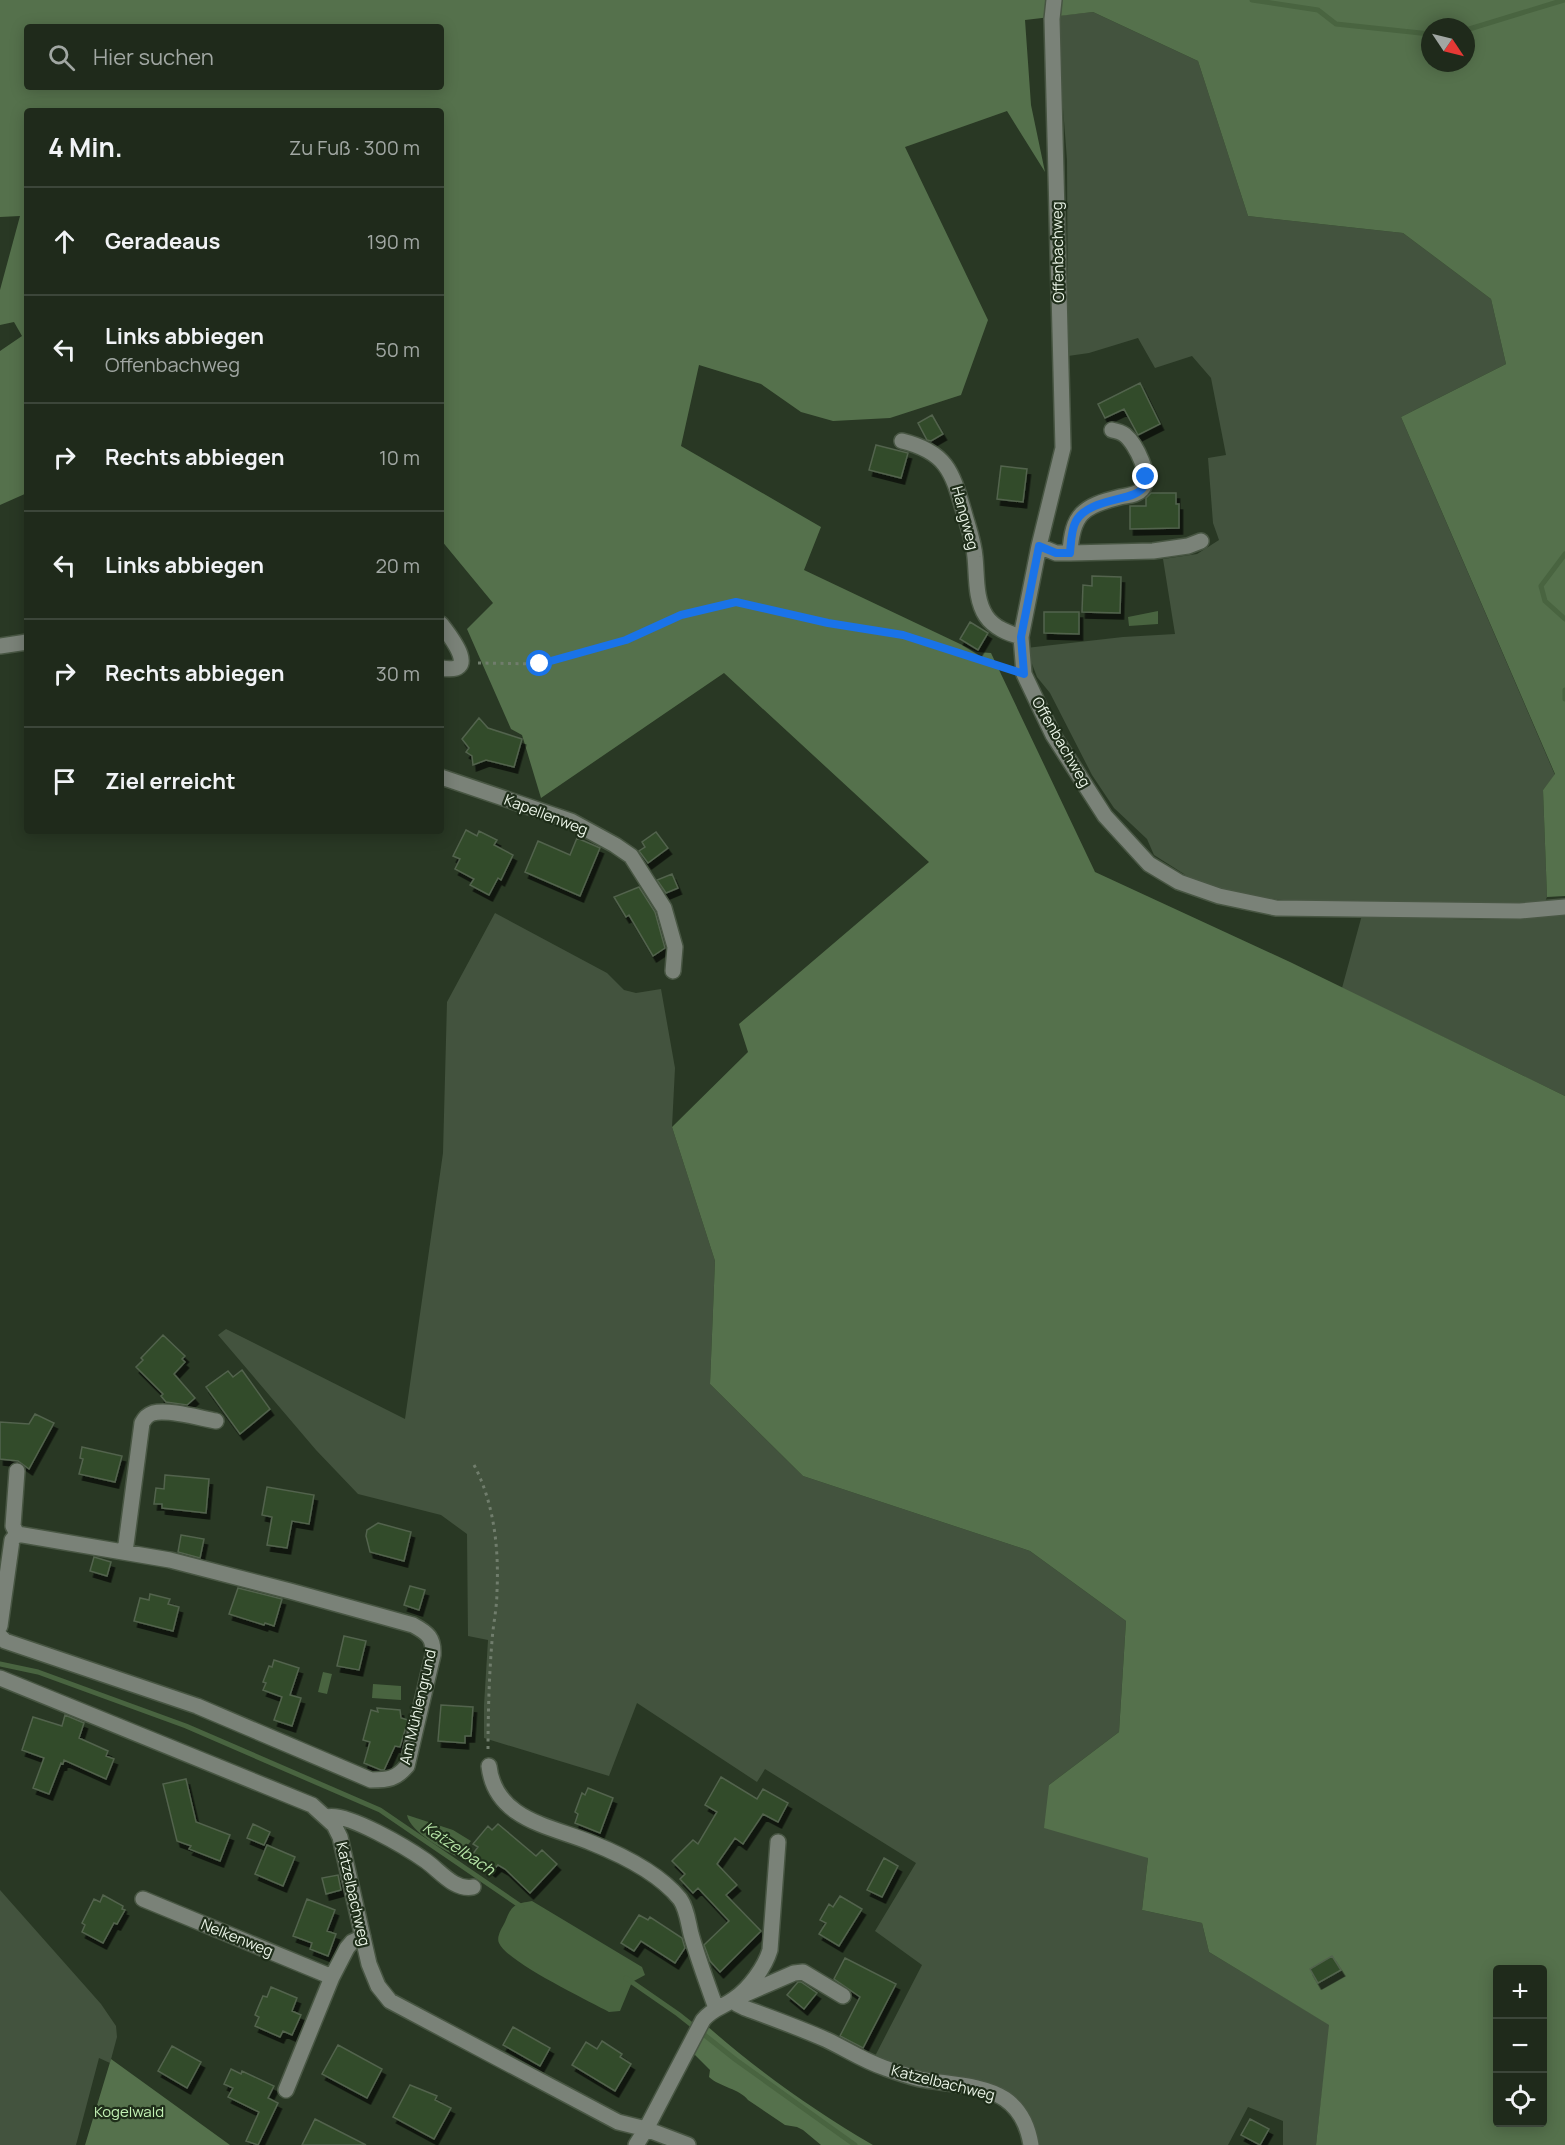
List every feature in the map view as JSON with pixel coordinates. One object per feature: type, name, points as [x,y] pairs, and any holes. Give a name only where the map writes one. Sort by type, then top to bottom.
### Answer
[{"type":"street","name":"Offenbachweg","points":[[1054,0],[1052,19],[1063,448],[1039,546],[1021,637],[1024,674],[1053,735],[1105,816],[1149,864],[1179,882],[1219,896],[1276,908],[1520,910],[1565,907]]},
{"type":"street","points":[[1070,553],[1074,523],[1082,512],[1102,502],[1136,494],[1144,487],[1146,477],[1143,464],[1134,446],[1127,436],[1112,430]]},
{"type":"street","name":"Hangweg","points":[[902,441],[927,449],[950,470],[972,541],[975,576],[986,617],[1005,632],[1021,637]]},
{"type":"street","points":[[1039,546],[1056,553],[1153,551],[1188,546],[1201,541]]},
{"type":"street","points":[[444,628],[458,646],[461,663],[459,667],[453,669],[444,668]]},
{"type":"street","points":[[0,646],[24,642]]},
{"type":"street","name":"Kapellenweg","points":[[444,778],[571,821],[615,844],[631,856],[664,908],[675,947],[673,970]]},
{"type":"street","points":[[125,1552],[142,1423],[147,1416],[154,1413],[173,1413],[216,1421]]},
{"type":"street","points":[[0,1626],[12,1540],[17,1534],[13,1526],[17,1471]]},
{"type":"street","name":"Am Mühlengrund","points":[[0,1636],[4,1641],[197,1706],[372,1780],[386,1780],[399,1776],[407,1766],[433,1655],[434,1643],[428,1633],[413,1625],[170,1560],[17,1534]]},
{"type":"street","name":"Katzelbachweg","points":[[0,1678],[312,1805],[327,1817],[340,1837],[369,1964],[378,1986],[390,2001],[618,2122],[646,2129],[688,2145]]},
{"type":"street","points":[[489,1766],[490,1779],[495,1790],[516,1812],[544,1827],[592,1843],[625,1858],[651,1875],[680,1900],[716,2008]]},
{"type":"street","points":[[327,1817],[333,1815],[343,1817],[376,1832],[425,1860],[460,1887],[473,1887]]},
{"type":"street","points":[[734,2000],[760,1972],[770,1950],[778,1842]]},
{"type":"street","name":"Nelkenweg","points":[[143,1899],[332,1977]]},
{"type":"street","points":[[286,2090],[332,1977],[347,1948],[352,1942],[363,1937]]},
{"type":"street","points":[[636,2145],[703,2020],[716,2008],[794,1973],[803,1972],[843,1996]]},
{"type":"street","name":"Katzelbachweg","points":[[734,2000],[745,2008],[829,2041],[859,2058],[885,2068],[920,2078],[994,2093],[1006,2099],[1020,2112],[1029,2131],[1031,2145]]},
{"type":"path","points":[[461,663],[540,664],[626,640],[681,615],[736,602],[828,623],[903,635],[1024,674]]},
{"type":"path","points":[[474,1465],[482,1480],[490,1508],[497,1561],[497,1593],[488,1705],[489,1766]]},
{"type":"shaded area","points":[[1093,12],[1198,61],[1248,216],[1403,233],[1491,299],[1506,364],[1401,417],[1555,775],[1543,790],[1547,897],[1543,906],[1284,900],[1225,893],[1195,881],[1154,855],[1147,839],[1114,808],[1092,775],[1050,693],[1037,677],[1026,648],[1123,637],[1175,634],[1163,559],[1197,554],[1219,540],[1213,523],[1208,458],[1226,455],[1211,378],[1192,356],[1155,368],[1138,338],[1089,353],[1068,356],[1067,160],[1056,16]]},
{"type":"shaded area","points":[[495,913],[607,973],[624,990],[636,993],[661,989],[675,1068],[672,1127],[715,1261],[710,1384],[803,1476],[1030,1551],[1126,1621],[1119,1732],[1049,1785],[1148,1858],[1142,1910],[1202,1923],[1209,1952],[1330,2025],[1316,2145],[1283,2145],[1283,2121],[1248,2107],[1228,2145],[1036,2145],[1017,2102],[874,2058],[922,1965],[875,1931],[916,1863],[765,1769],[757,1782],[637,1703],[609,1776],[484,1738],[488,1640],[468,1636],[467,1534],[441,1515],[358,1494],[316,1450],[218,1335],[226,1329],[405,1419],[443,1153],[447,1002]]},
{"type":"shaded area","points":[[1565,914],[1565,1096],[1342,988],[1362,915],[1489,920]]},
{"type":"shaded area","points":[[0,1890],[101,2004],[116,2026],[117,2037],[110,2063],[99,2058],[76,2145],[0,2145]]},
{"type":"green space","points":[[0,0],[1565,0],[1565,896],[1547,897],[1543,790],[1555,774],[1401,417],[1506,364],[1491,299],[1403,233],[1248,216],[1198,61],[1093,12],[1025,20],[1031,105],[1045,172],[1007,111],[905,147],[988,320],[961,395],[890,418],[833,421],[801,412],[761,384],[699,365],[681,446],[821,527],[804,570],[977,652],[991,653],[1095,872],[1290,962],[1565,1096],[1565,2145],[1316,2145],[1329,2025],[1209,1952],[1202,1923],[1142,1910],[1148,1858],[1044,1828],[1049,1785],[1119,1732],[1126,1621],[1030,1551],[803,1476],[710,1384],[715,1261],[672,1127],[748,1052],[739,1024],[929,862],[724,673],[541,798],[522,735],[511,729],[467,629],[493,603],[444,544],[444,108],[24,108],[24,494],[0,505],[0,351],[22,336],[14,322],[0,325],[0,290],[20,216],[0,217]]},
{"type":"green space","points":[[706,2025],[786,2089],[873,2145],[821,2145],[803,2130],[785,2125],[740,2093],[709,2077],[710,2070],[692,2052]]},
{"type":"green space","name":"Kogelwald","points":[[111,2059],[230,2145],[85,2145]]},
{"type":"water","points":[[1158,611],[1158,624],[1129,626],[1128,617]]},
{"type":"water","points":[[323,1672],[332,1674],[327,1694],[318,1692]]},
{"type":"water","points":[[373,1684],[401,1686],[401,1700],[372,1698]]},
{"type":"water","points":[[407,1815],[453,1830],[471,1841],[466,1847],[469,1850],[461,1858],[447,1851],[421,1834]]},
{"type":"water","points":[[532,1901],[642,1967],[645,1975],[632,1982],[620,2011],[609,2012],[584,1999],[532,1970],[505,1951],[498,1938],[510,1912],[517,1904]]},
{"type":"building","points":[[1140,383],[1160,424],[1138,435],[1124,409],[1105,418],[1098,404]]},
{"type":"building","points":[[932,415],[943,434],[931,441],[927,440],[918,423]]},
{"type":"building","points":[[876,445],[908,453],[901,478],[869,470]]},
{"type":"building","points":[[1001,466],[1027,469],[1023,502],[997,499]]},
{"type":"building","points":[[1151,493],[1176,493],[1176,504],[1179,504],[1179,528],[1130,529],[1130,506],[1146,506],[1146,498]]},
{"type":"building","points":[[1092,576],[1121,577],[1120,613],[1082,612],[1083,585],[1092,586]]},
{"type":"building","points":[[1044,612],[1079,612],[1079,634],[1044,633]]},
{"type":"building","points":[[970,622],[988,633],[978,650],[960,639]]},
{"type":"building","points":[[479,718],[488,728],[522,739],[514,767],[486,760],[473,765],[472,756],[466,752],[469,748],[462,739]]},
{"type":"building","points":[[466,830],[477,836],[479,831],[497,840],[494,845],[513,855],[501,880],[498,878],[489,895],[470,885],[474,879],[455,869],[460,859],[453,856]]},
{"type":"building","points":[[656,832],[668,848],[648,863],[639,851],[645,847],[642,842]]},
{"type":"building","points":[[577,838],[600,848],[580,896],[525,872],[538,841],[570,855]]},
{"type":"building","points":[[672,874],[678,888],[666,893],[657,880]]},
{"type":"building","points":[[639,887],[655,912],[665,948],[653,956],[629,915],[626,917],[614,897]]},
{"type":"building","points":[[163,1335],[185,1356],[182,1359],[185,1362],[174,1374],[195,1398],[187,1405],[166,1402],[161,1396],[163,1394],[136,1367],[143,1360],[141,1358]]},
{"type":"building","points":[[242,1370],[270,1409],[240,1434],[206,1387],[228,1371],[233,1377]]},
{"type":"building","points":[[35,1414],[54,1423],[29,1469],[18,1461],[0,1459],[0,1422],[29,1424]]},
{"type":"building","points":[[82,1447],[122,1456],[115,1482],[79,1474],[83,1459],[80,1458]]},
{"type":"building","points":[[165,1475],[209,1479],[206,1513],[162,1508],[162,1504],[154,1504],[156,1488],[164,1489]]},
{"type":"building","points":[[267,1487],[314,1495],[309,1524],[292,1521],[287,1548],[267,1545],[272,1517],[262,1515]]},
{"type":"building","points":[[378,1523],[411,1532],[404,1561],[370,1552],[366,1536],[367,1530]]},
{"type":"building","points":[[181,1535],[204,1539],[200,1558],[178,1552]]},
{"type":"building","points":[[94,1557],[111,1562],[107,1576],[90,1571]]},
{"type":"building","points":[[410,1586],[425,1590],[419,1610],[404,1605]]},
{"type":"building","points":[[238,1588],[282,1599],[274,1626],[229,1614]]},
{"type":"building","points":[[150,1594],[170,1599],[168,1604],[179,1607],[173,1631],[134,1621],[140,1598],[149,1600]]},
{"type":"building","points":[[344,1636],[366,1641],[359,1670],[337,1666]]},
{"type":"building","points":[[274,1660],[299,1668],[290,1695],[301,1698],[292,1726],[274,1720],[282,1697],[263,1690],[266,1683],[263,1682]]},
{"type":"building","points":[[441,1705],[473,1707],[471,1736],[465,1736],[465,1743],[438,1741]]},
{"type":"building","points":[[377,1708],[400,1710],[401,1718],[408,1720],[400,1747],[395,1746],[384,1770],[364,1763],[370,1742],[363,1740],[371,1710],[378,1712]]},
{"type":"building","points":[[65,1715],[84,1723],[79,1738],[108,1751],[106,1756],[114,1759],[106,1779],[64,1760],[49,1794],[33,1788],[44,1758],[22,1750],[33,1717],[62,1726]]},
{"type":"building","points":[[721,1777],[757,1799],[763,1789],[788,1803],[778,1822],[763,1814],[743,1844],[735,1838],[717,1864],[737,1885],[726,1895],[761,1931],[720,1972],[710,1961],[704,1945],[729,1921],[698,1888],[693,1893],[680,1879],[685,1874],[672,1861],[693,1840],[698,1844],[717,1812],[705,1805]]},
{"type":"building","points":[[186,1779],[196,1822],[230,1835],[220,1861],[189,1849],[191,1846],[177,1841],[163,1784]]},
{"type":"building","points":[[588,1788],[613,1798],[600,1833],[575,1823],[578,1814],[575,1812],[582,1793],[585,1795]]},
{"type":"building","points":[[253,1824],[270,1832],[264,1845],[247,1838]]},
{"type":"building","points":[[498,1824],[536,1856],[542,1850],[557,1864],[530,1893],[505,1869],[498,1865],[492,1871],[472,1855],[478,1847],[473,1844],[488,1826],[492,1830]]},
{"type":"building","points":[[267,1845],[295,1857],[283,1886],[255,1874]]},
{"type":"building","points":[[884,1858],[898,1866],[882,1897],[867,1890]]},
{"type":"building","points":[[338,1875],[341,1890],[326,1894],[322,1878]]},
{"type":"building","points":[[103,1895],[123,1906],[122,1909],[125,1910],[117,1924],[114,1923],[103,1943],[82,1932],[85,1925],[82,1923],[94,1899],[100,1902]]},
{"type":"building","points":[[840,1896],[862,1909],[839,1946],[819,1934],[826,1923],[820,1920],[829,1904],[833,1907]]},
{"type":"building","points":[[307,1899],[335,1910],[327,1931],[336,1934],[328,1956],[310,1949],[312,1943],[293,1936]]},
{"type":"building","points":[[639,1915],[648,1920],[650,1917],[682,1938],[685,1948],[675,1963],[641,1941],[634,1951],[621,1943]]},
{"type":"building","points":[[1332,1956],[1341,1970],[1318,1983],[1310,1969]]},
{"type":"building","points":[[845,1958],[896,1984],[863,2048],[840,2036],[860,1997],[834,1979]]},
{"type":"building","points":[[798,1982],[817,1993],[804,2009],[787,1995]]},
{"type":"building","points":[[271,1987],[297,1998],[292,2011],[301,2015],[292,2035],[283,2031],[280,2037],[255,2026],[259,2017],[255,2015],[263,1996],[267,1997]]},
{"type":"building","points":[[513,2027],[550,2048],[540,2066],[503,2045]]},
{"type":"building","points":[[602,2041],[622,2054],[620,2057],[631,2064],[615,2091],[572,2065],[586,2042],[597,2049]]},
{"type":"building","points":[[338,2045],[382,2069],[367,2098],[322,2074]]},
{"type":"building","points":[[172,2046],[201,2062],[187,2088],[158,2071]]},
{"type":"building","points":[[231,2069],[241,2074],[242,2071],[274,2086],[268,2098],[278,2103],[258,2145],[246,2141],[259,2112],[228,2097],[233,2088],[224,2084]]},
{"type":"building","points":[[410,2085],[437,2096],[435,2100],[451,2108],[434,2139],[393,2117]]},
{"type":"building","points":[[315,2119],[366,2145],[302,2145]]},
{"type":"building","points":[[1250,2119],[1269,2129],[1260,2145],[1241,2135]]},
{"type":"waterway","points":[[1252,0],[1318,10],[1336,24],[1421,33]]},
{"type":"waterway","points":[[1475,27],[1564,0]]},
{"type":"waterway","points":[[1565,554],[1541,586],[1545,601],[1565,619]]},
{"type":"waterway","points":[[1565,690],[1565,699]]},
{"type":"waterway","name":"Katzelbach","points":[[0,1664],[38,1672],[186,1726],[380,1810],[522,1907]]},
{"type":"waterway","name":"Katzelbach","points":[[626,1978],[855,2145]]},
{"type":"route","points":[[540,664],[626,640],[681,615],[736,602],[828,623],[903,635],[1024,674],[1021,637],[1039,546],[1056,553],[1070,553],[1074,523],[1082,512],[1102,502],[1136,494],[1144,487],[1146,477]]}]
